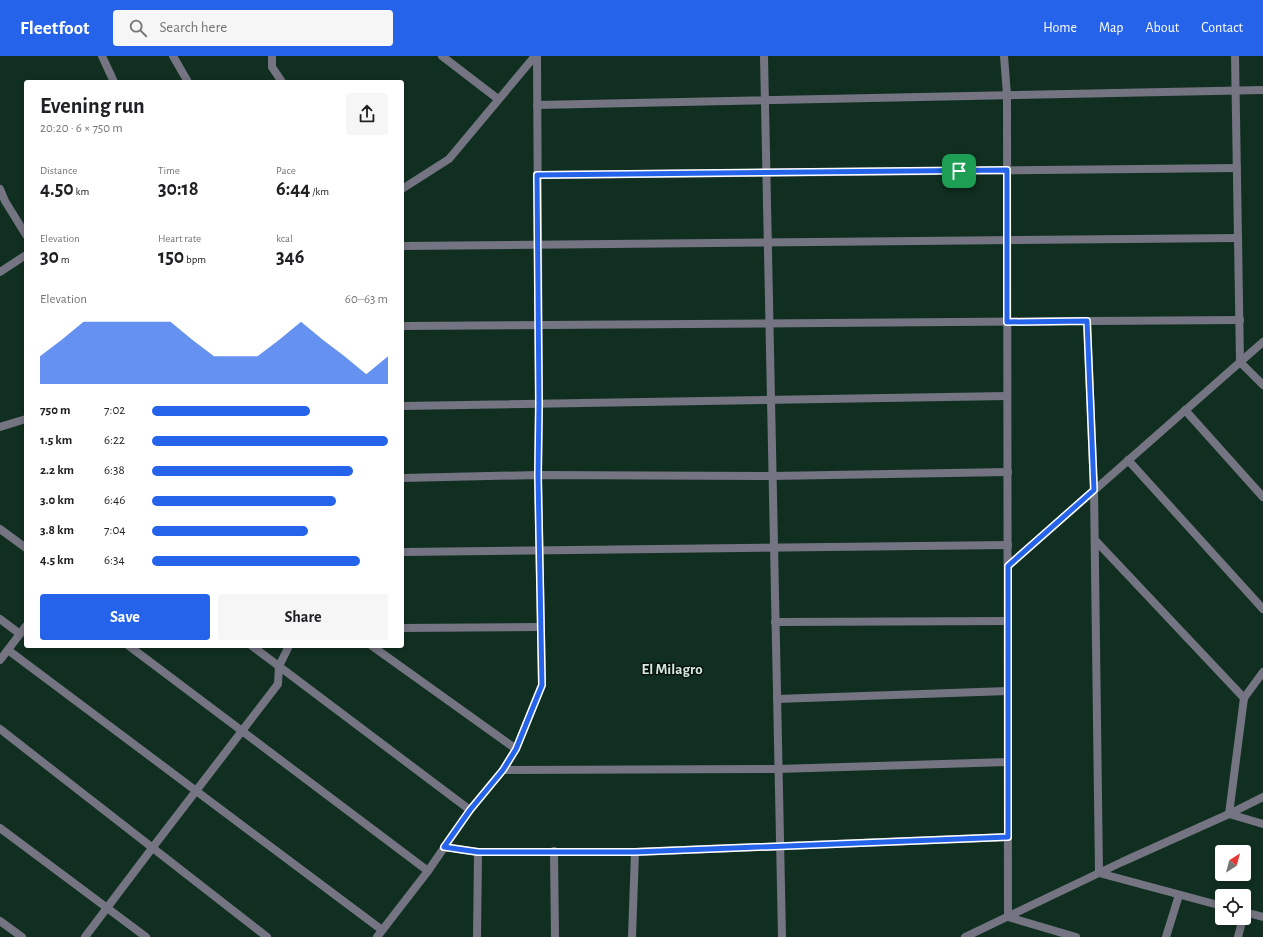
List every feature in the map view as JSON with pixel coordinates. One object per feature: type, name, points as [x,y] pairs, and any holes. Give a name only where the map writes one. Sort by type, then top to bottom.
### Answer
[{"type":"street","points":[[102,56],[113,80]]},
{"type":"street","points":[[173,56],[187,80]]},
{"type":"street","points":[[272,56],[272,67],[281,80]]},
{"type":"street","points":[[442,56],[498,99]]},
{"type":"street","points":[[404,188],[449,159],[498,99],[536,56]]},
{"type":"street","points":[[8,650],[197,791],[380,934],[428,871],[470,810],[503,770],[516,749],[542,685],[538,475],[539,325],[536,56]]},
{"type":"street","points":[[764,56],[782,937]]},
{"type":"street","points":[[1004,56],[1007,95],[1008,917]]},
{"type":"street","points":[[1235,56],[1240,362],[1263,385]]},
{"type":"street","points":[[537,105],[1263,90]]},
{"type":"street","points":[[537,175],[1237,168]]},
{"type":"street","points":[[0,189],[2,202],[24,232]]},
{"type":"street","points":[[404,246],[1238,238]]},
{"type":"street","points":[[0,272],[24,256]]},
{"type":"street","points":[[404,326],[1240,320]]},
{"type":"street","points":[[1087,321],[1094,490],[1099,873]]},
{"type":"street","points":[[1008,566],[1263,342]]},
{"type":"street","points":[[404,406],[1007,396]]},
{"type":"street","points":[[1185,410],[1263,497]]},
{"type":"street","points":[[0,427],[24,420]]},
{"type":"street","points":[[1128,460],[1263,609]]},
{"type":"street","points":[[404,478],[538,475],[772,476],[1008,472]]},
{"type":"street","points":[[0,529],[24,547]]},
{"type":"street","points":[[1095,540],[1244,698]]},
{"type":"street","points":[[404,552],[1008,545]]},
{"type":"street","points":[[0,619],[20,634]]},
{"type":"street","points":[[775,622],[1008,621]]},
{"type":"street","points":[[404,628],[540,626]]},
{"type":"street","points":[[0,660],[24,629]]},
{"type":"street","points":[[132,648],[428,871]]},
{"type":"street","points":[[255,648],[470,810]]},
{"type":"street","points":[[85,937],[278,684],[279,666],[289,648]]},
{"type":"street","points":[[375,648],[516,749]]},
{"type":"street","points":[[1229,814],[1244,698],[1263,672]]},
{"type":"street","points":[[777,699],[1008,692]]},
{"type":"street","points":[[0,729],[267,937]]},
{"type":"street","points":[[503,770],[778,769],[1008,762]]},
{"type":"street","points":[[965,937],[1263,797]]},
{"type":"street","points":[[1229,814],[1263,824]]},
{"type":"street","points":[[0,828],[146,937]]},
{"type":"street","points":[[444,847],[478,852],[635,852],[1008,837]]},
{"type":"street","points":[[554,851],[555,937]]},
{"type":"street","points":[[477,937],[478,852]]},
{"type":"street","points":[[632,937],[635,852]]},
{"type":"street","points":[[1099,873],[1215,904]]},
{"type":"street","points":[[1166,937],[1179,895]]},
{"type":"street","points":[[1251,915],[1263,917]]},
{"type":"street","points":[[1008,917],[1076,937]]},
{"type":"street","points":[[0,921],[22,937]]},
{"type":"street","points":[[1238,937],[1241,925]]},
{"type":"district","name":"El Milagro","points":[[672,669]]},
{"type":"route","points":[[1007,170],[1007,322],[1087,321],[1094,490],[1008,566],[1008,837],[635,852],[478,852],[444,847],[470,810],[503,770],[516,749],[542,685],[538,475],[539,404],[537,175],[959,171],[1007,170]]}]
